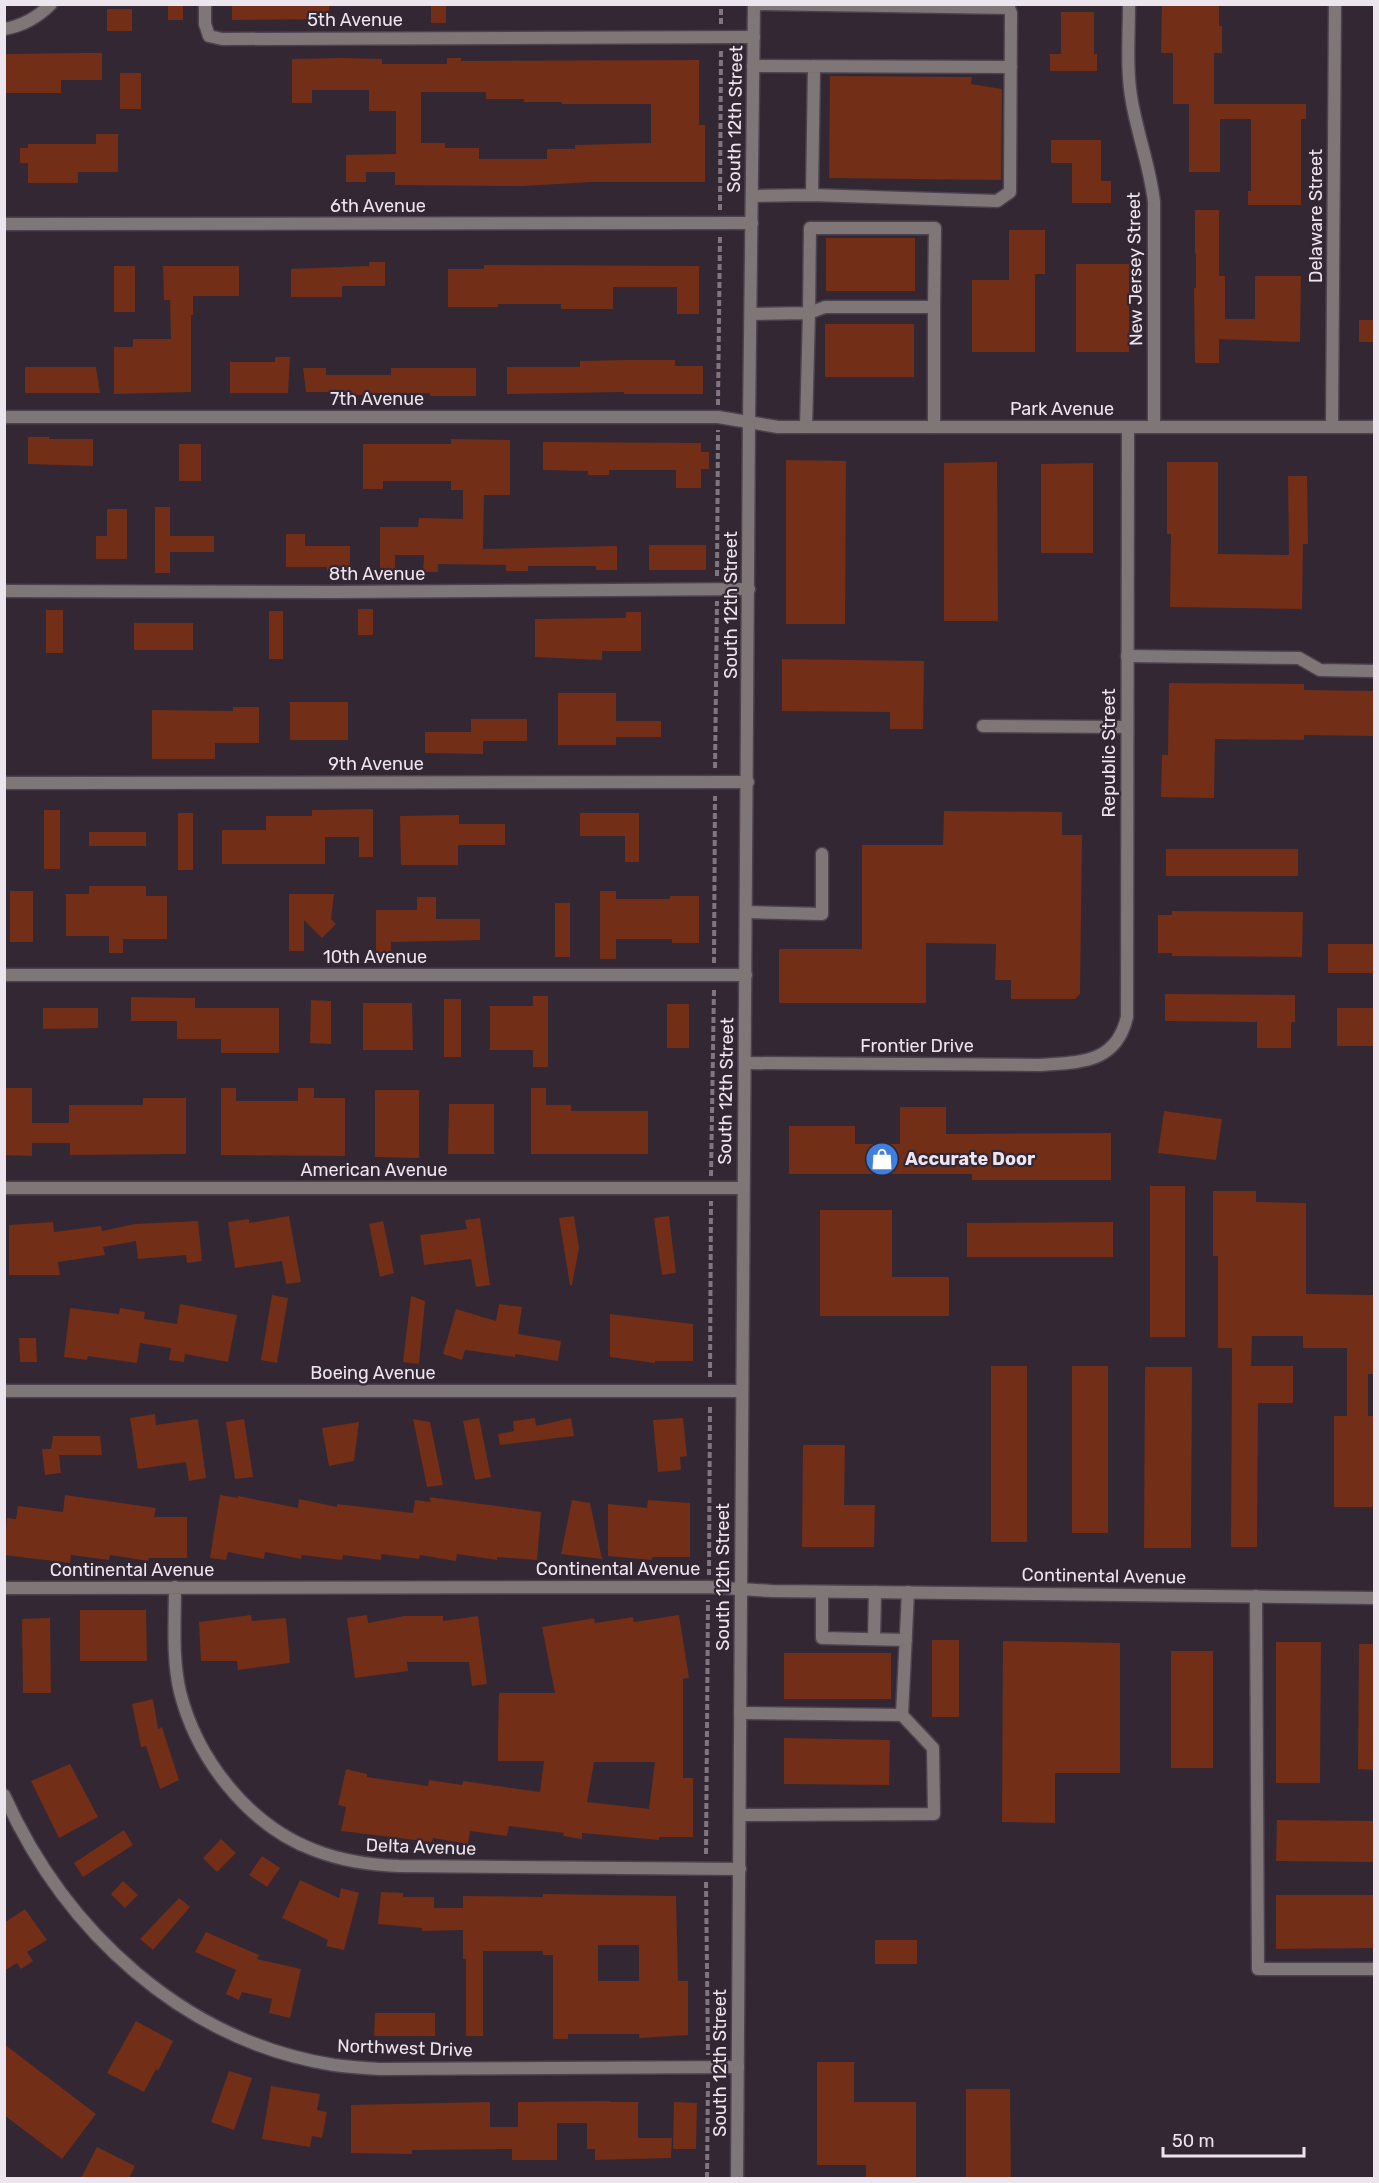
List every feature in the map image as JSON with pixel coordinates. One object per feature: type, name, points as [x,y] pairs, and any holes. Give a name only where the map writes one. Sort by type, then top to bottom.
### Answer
[{"type":"street","points":[[4,29],[41,15],[51,4]]},
{"type":"street","name":"5th Avenue","points":[[205,4],[205,24],[209,36],[222,39],[754,37]]},
{"type":"street","points":[[752,196],[812,195],[997,201],[1010,192],[1011,13],[1009,6],[755,4]]},
{"type":"street","name":"South 12th Street","points":[[737,2178],[749,422],[755,4]]},
{"type":"street","name":"New Jersey Street","points":[[1129,4],[1132,102],[1151,177],[1154,202],[1154,427]]},
{"type":"street","name":"Delaware Street","points":[[1332,427],[1335,4]]},
{"type":"street","points":[[753,66],[1011,67]]},
{"type":"street","points":[[812,195],[814,66]]},
{"type":"street","name":"6th Avenue","points":[[4,224],[752,223]]},
{"type":"street","points":[[806,427],[810,228],[935,228],[934,427]]},
{"type":"street","points":[[751,314],[809,313],[825,307],[933,307]]},
{"type":"street","name":"7th Avenue","points":[[4,417],[718,417],[749,422]]},
{"type":"street","name":"Park Avenue","points":[[749,422],[778,427],[1374,427]]},
{"type":"street","name":"Republic Street","points":[[1088,1061],[1108,1051],[1123,1033],[1127,1017],[1128,427]]},
{"type":"street","name":"8th Avenue","points":[[4,591],[347,592],[749,589]]},
{"type":"street","points":[[1127,656],[1299,658],[1320,670],[1374,671]]},
{"type":"street","points":[[983,726],[1127,727]]},
{"type":"street","name":"9th Avenue","points":[[4,783],[748,782]]},
{"type":"street","points":[[746,912],[822,914],[822,854]]},
{"type":"street","name":"10th Avenue","points":[[4,975],[746,975]]},
{"type":"street","name":"Frontier Drive","points":[[745,1063],[1040,1065],[1088,1061]]},
{"type":"street","name":"American Avenue","points":[[4,1188],[743,1188]]},
{"type":"street","name":"Boeing Avenue","points":[[4,1391],[742,1391]]},
{"type":"street","name":"Delta Avenue","points":[[175,1587],[176,1670],[186,1711],[203,1750],[229,1786],[259,1816],[312,1849],[355,1862],[377,1865],[740,1869]]},
{"type":"street","name":"Continental Avenue","points":[[4,1588],[709,1587],[822,1592],[1374,1598]]},
{"type":"street","points":[[822,1592],[822,1638],[906,1640]]},
{"type":"street","points":[[874,1639],[875,1592]]},
{"type":"street","points":[[902,1715],[908,1592]]},
{"type":"street","points":[[1256,1596],[1258,1969],[1374,1968]]},
{"type":"street","points":[[740,1713],[902,1715],[933,1748],[934,1814],[740,1815]]},
{"type":"street","name":"Northwest Drive","points":[[4,1795],[40,1862],[65,1900],[97,1938],[144,1979],[185,2009],[240,2037],[279,2052],[333,2065],[379,2069],[738,2067]]},
{"type":"path","points":[[706,2178],[711,1188],[722,4]]},
{"type":"building","points":[[168,4],[183,4],[183,20],[168,20]]},
{"type":"building","points":[[232,4],[329,4],[329,19],[232,20]]},
{"type":"building","points":[[431,4],[446,4],[446,23],[431,23]]},
{"type":"building","points":[[1162,4],[1219,4],[1222,53],[1214,53],[1214,104],[1306,104],[1306,119],[1301,119],[1301,205],[1248,205],[1248,191],[1251,191],[1251,119],[1220,119],[1220,172],[1189,172],[1189,104],[1173,104],[1173,53],[1161,53]]},
{"type":"building","points":[[107,9],[132,9],[132,31],[107,31]]},
{"type":"building","points":[[1061,12],[1094,12],[1094,54],[1097,54],[1097,71],[1050,71],[1050,54],[1061,54]]},
{"type":"building","points":[[102,53],[102,80],[61,80],[61,93],[4,93],[4,54]]},
{"type":"building","points":[[447,58],[461,58],[461,61],[699,60],[699,125],[705,125],[705,182],[592,182],[523,186],[395,185],[395,172],[366,172],[366,182],[346,182],[346,155],[396,154],[396,111],[369,111],[369,90],[312,90],[312,103],[292,103],[292,59],[382,59],[382,64],[447,64]],"holes":[[[421,92],[486,92],[486,99],[524,99],[524,102],[651,104],[651,143],[575,145],[575,149],[547,149],[547,159],[479,159],[479,148],[445,148],[445,143],[421,143]]]},
{"type":"building","points":[[120,73],[141,73],[141,109],[120,109]]},
{"type":"building","points":[[830,76],[972,77],[971,84],[1002,89],[1001,180],[829,178]]},
{"type":"building","points":[[96,134],[118,134],[118,172],[78,172],[78,183],[28,183],[28,163],[20,163],[20,148],[28,148],[28,144],[96,144]]},
{"type":"building","points":[[1051,140],[1101,140],[1101,181],[1111,181],[1111,203],[1072,203],[1072,163],[1051,163]]},
{"type":"building","points":[[1195,210],[1219,210],[1219,276],[1225,276],[1225,319],[1255,319],[1255,276],[1301,276],[1300,342],[1219,339],[1219,363],[1195,363]]},
{"type":"building","points":[[1009,230],[1045,230],[1045,274],[1035,274],[1035,352],[972,352],[972,280],[1009,280]]},
{"type":"building","points":[[826,238],[915,238],[915,291],[826,291]]},
{"type":"building","points":[[369,262],[385,262],[385,286],[342,286],[342,297],[291,297],[291,269],[369,266]]},
{"type":"building","points":[[1076,264],[1129,264],[1129,352],[1076,352]]},
{"type":"building","points":[[484,265],[699,266],[699,314],[677,314],[677,287],[613,287],[613,309],[561,309],[561,304],[448,307],[448,269],[484,269]]},
{"type":"building","points":[[114,266],[135,266],[135,312],[114,312]]},
{"type":"building","points":[[163,266],[239,266],[239,296],[193,296],[191,392],[114,394],[114,347],[133,347],[133,339],[171,339],[170,300],[164,300]]},
{"type":"building","points":[[1359,320],[1374,320],[1374,342],[1359,342]]},
{"type":"building","points":[[825,324],[914,324],[914,377],[825,377]]},
{"type":"building","points":[[275,357],[290,357],[288,393],[230,393],[230,362],[275,362]]},
{"type":"building","points":[[675,360],[675,366],[703,366],[703,394],[624,394],[624,392],[507,394],[507,367],[580,367],[580,361]]},
{"type":"building","points":[[25,367],[96,367],[100,393],[25,393]]},
{"type":"building","points":[[303,368],[326,368],[326,375],[391,375],[391,368],[476,368],[476,396],[430,396],[430,393],[338,395],[338,392],[306,392]]},
{"type":"building","points":[[28,437],[93,439],[93,466],[28,464]]},
{"type":"building","points":[[451,439],[510,440],[510,495],[484,495],[483,549],[617,546],[617,570],[596,570],[596,566],[528,566],[528,571],[506,571],[506,565],[438,564],[438,572],[423,572],[424,555],[395,555],[395,571],[380,571],[380,527],[418,527],[419,518],[463,519],[463,490],[451,490],[451,481],[383,481],[383,489],[363,489],[363,444],[451,444]]},
{"type":"building","points":[[543,442],[701,443],[701,452],[709,452],[709,469],[701,469],[701,488],[676,488],[676,470],[609,470],[609,475],[588,475],[588,471],[543,470]]},
{"type":"building","points":[[179,444],[201,444],[201,481],[179,481]]},
{"type":"building","points":[[786,460],[846,461],[845,624],[786,624]]},
{"type":"building","points":[[997,462],[998,621],[944,621],[944,463]]},
{"type":"building","points":[[1167,462],[1218,462],[1218,554],[1289,555],[1288,476],[1307,476],[1308,544],[1303,544],[1302,609],[1170,607],[1171,534],[1167,534]]},
{"type":"building","points":[[1093,463],[1093,553],[1041,553],[1041,464]]},
{"type":"building","points":[[155,507],[170,507],[170,536],[214,536],[214,552],[170,552],[170,573],[155,573]]},
{"type":"building","points":[[107,509],[127,509],[127,559],[96,559],[96,536],[107,536]]},
{"type":"building","points":[[286,534],[305,534],[305,546],[350,546],[350,571],[327,571],[327,567],[286,567]]},
{"type":"building","points":[[649,545],[706,545],[706,570],[649,570]]},
{"type":"building","points":[[358,609],[373,609],[373,635],[358,635]]},
{"type":"building","points":[[46,610],[63,610],[63,653],[46,653]]},
{"type":"building","points":[[269,611],[283,611],[283,659],[269,659]]},
{"type":"building","points":[[626,612],[641,612],[641,651],[602,651],[602,660],[535,657],[535,619],[626,618]]},
{"type":"building","points":[[134,623],[193,623],[193,650],[134,650]]},
{"type":"building","points":[[782,659],[924,661],[923,729],[890,729],[890,712],[782,711]]},
{"type":"building","points":[[1169,683],[1304,684],[1304,690],[1374,691],[1374,736],[1304,735],[1304,740],[1215,739],[1214,798],[1161,797],[1162,755],[1168,755]]},
{"type":"building","points":[[558,693],[616,693],[616,721],[661,721],[661,737],[616,737],[616,745],[558,745]]},
{"type":"building","points":[[290,702],[348,702],[348,740],[290,740]]},
{"type":"building","points":[[233,707],[259,707],[259,743],[215,743],[215,759],[152,759],[152,710],[233,711]]},
{"type":"building","points":[[471,719],[527,719],[527,741],[483,741],[483,754],[425,753],[425,732],[471,732]]},
{"type":"building","points":[[373,809],[373,857],[359,857],[359,837],[325,837],[325,864],[222,864],[222,830],[266,830],[266,816],[312,816],[312,810]]},
{"type":"building","points":[[44,810],[60,810],[60,869],[44,869]]},
{"type":"building","points":[[944,811],[1062,812],[1062,835],[1082,835],[1080,994],[1075,999],[1011,999],[1011,980],[995,980],[996,944],[926,943],[926,1003],[779,1003],[779,949],[862,949],[862,845],[943,845]]},
{"type":"building","points":[[178,813],[193,813],[193,870],[178,870]]},
{"type":"building","points":[[580,813],[639,813],[639,862],[625,862],[625,836],[580,836]]},
{"type":"building","points":[[459,815],[459,824],[505,824],[505,845],[458,845],[458,865],[401,865],[400,816]]},
{"type":"building","points":[[89,832],[146,832],[146,846],[89,846]]},
{"type":"building","points":[[1166,849],[1298,849],[1298,876],[1166,876]]},
{"type":"building","points":[[89,886],[146,886],[146,896],[167,896],[167,939],[123,939],[123,953],[109,953],[109,936],[66,936],[66,894],[89,894]]},
{"type":"building","points":[[10,891],[33,891],[33,942],[10,942]]},
{"type":"building","points":[[600,891],[616,891],[616,899],[670,899],[670,896],[699,896],[699,943],[672,943],[672,939],[616,939],[616,959],[600,959]]},
{"type":"building","points":[[289,894],[334,894],[331,919],[336,924],[322,938],[304,920],[304,951],[289,951]]},
{"type":"building","points":[[417,897],[436,897],[436,919],[480,919],[480,940],[391,942],[391,957],[376,957],[376,910],[417,910]]},
{"type":"building","points":[[555,903],[570,903],[570,957],[555,957]]},
{"type":"building","points":[[1172,911],[1303,912],[1302,957],[1172,956],[1172,953],[1158,953],[1158,915],[1172,915]]},
{"type":"building","points":[[1328,944],[1374,944],[1374,973],[1328,973]]},
{"type":"building","points":[[1165,994],[1295,995],[1295,1022],[1291,1022],[1291,1048],[1257,1048],[1257,1022],[1165,1021]]},
{"type":"building","points":[[533,996],[548,996],[548,1067],[533,1067],[533,1050],[490,1050],[490,1006],[533,1006]]},
{"type":"building","points":[[131,997],[195,998],[195,1008],[279,1008],[279,1053],[221,1053],[221,1039],[177,1039],[177,1021],[131,1021]]},
{"type":"building","points":[[444,999],[461,999],[461,1057],[444,1057]]},
{"type":"building","points":[[311,1000],[331,1001],[331,1044],[310,1043]]},
{"type":"building","points":[[363,1003],[412,1003],[413,1050],[363,1050]]},
{"type":"building","points":[[667,1004],[689,1004],[689,1048],[667,1048]]},
{"type":"building","points":[[43,1008],[98,1008],[98,1028],[43,1029]]},
{"type":"building","points":[[1337,1008],[1374,1008],[1374,1046],[1337,1046]]},
{"type":"building","points":[[4,1088],[32,1088],[32,1123],[69,1123],[69,1105],[143,1105],[143,1098],[186,1098],[186,1154],[70,1155],[70,1143],[32,1143],[32,1156],[4,1155]]},
{"type":"building","points":[[221,1088],[236,1088],[236,1101],[298,1101],[298,1088],[314,1088],[314,1098],[345,1098],[345,1156],[221,1155]]},
{"type":"building","points":[[531,1088],[546,1088],[546,1105],[571,1105],[571,1111],[648,1111],[648,1154],[531,1154]]},
{"type":"building","points":[[375,1090],[419,1090],[419,1158],[375,1157]]},
{"type":"building","points":[[449,1104],[494,1104],[494,1154],[448,1154]]},
{"type":"building","points":[[900,1107],[946,1107],[946,1134],[1111,1133],[1111,1180],[972,1180],[972,1174],[789,1174],[789,1126],[855,1126],[855,1144],[900,1144]]},
{"type":"building","points":[[1164,1111],[1222,1119],[1216,1160],[1158,1153]]},
{"type":"building","points":[[1150,1186],[1185,1186],[1185,1337],[1150,1337]]},
{"type":"building","points":[[1213,1191],[1256,1191],[1256,1202],[1306,1203],[1306,1294],[1374,1295],[1374,1374],[1368,1374],[1368,1416],[1374,1416],[1374,1507],[1334,1507],[1334,1416],[1347,1416],[1347,1348],[1303,1348],[1303,1336],[1252,1336],[1251,1366],[1293,1366],[1293,1403],[1258,1403],[1257,1547],[1231,1547],[1232,1348],[1218,1348],[1218,1256],[1213,1256]]},
{"type":"building","points":[[820,1210],[892,1210],[892,1277],[949,1277],[949,1316],[820,1316]]},
{"type":"building","points":[[289,1216],[301,1282],[286,1284],[282,1261],[235,1268],[228,1222],[249,1219],[249,1223]]},
{"type":"building","points":[[574,1216],[579,1248],[572,1285],[570,1285],[559,1218]]},
{"type":"building","points":[[669,1216],[676,1273],[662,1275],[654,1218]]},
{"type":"building","points":[[480,1218],[490,1285],[476,1287],[471,1259],[424,1265],[420,1235],[467,1229],[465,1220]]},
{"type":"building","points":[[198,1221],[202,1261],[187,1263],[186,1255],[138,1259],[136,1241],[103,1247],[105,1255],[58,1262],[60,1275],[9,1275],[9,1225],[53,1222],[54,1232],[101,1226],[102,1231],[135,1224]]},
{"type":"building","points":[[383,1221],[394,1273],[380,1277],[369,1224]]},
{"type":"building","points":[[1113,1222],[1113,1257],[967,1257],[967,1223]]},
{"type":"building","points":[[272,1295],[288,1298],[277,1363],[261,1360]]},
{"type":"building","points":[[411,1296],[425,1301],[419,1364],[403,1362]]},
{"type":"building","points":[[180,1304],[237,1315],[228,1362],[185,1354],[184,1362],[169,1360],[171,1348],[140,1343],[137,1363],[88,1356],[87,1360],[64,1357],[70,1308],[119,1314],[120,1308],[145,1312],[144,1319],[177,1324]]},
{"type":"building","points":[[499,1304],[522,1307],[518,1334],[561,1341],[558,1361],[515,1354],[515,1357],[465,1350],[462,1360],[443,1354],[456,1309],[496,1321]]},
{"type":"building","points":[[610,1314],[693,1324],[693,1361],[655,1361],[655,1363],[610,1357]]},
{"type":"building","points":[[19,1338],[36,1338],[37,1362],[20,1362]]},
{"type":"building","points":[[991,1366],[1027,1366],[1027,1542],[991,1542]]},
{"type":"building","points":[[1072,1366],[1108,1366],[1108,1533],[1072,1533]]},
{"type":"building","points":[[1145,1367],[1192,1367],[1191,1548],[1144,1548]]},
{"type":"building","points":[[155,1414],[156,1425],[198,1419],[206,1478],[189,1481],[186,1462],[138,1469],[130,1418]]},
{"type":"building","points":[[479,1418],[491,1477],[475,1480],[463,1421]]},
{"type":"building","points":[[535,1418],[536,1426],[571,1418],[574,1436],[500,1445],[498,1434],[514,1431],[513,1421]]},
{"type":"building","points":[[683,1418],[687,1456],[680,1457],[681,1470],[658,1472],[653,1420]]},
{"type":"building","points":[[244,1419],[253,1477],[235,1479],[226,1422]]},
{"type":"building","points":[[413,1419],[430,1422],[443,1485],[427,1487]]},
{"type":"building","points":[[359,1422],[354,1461],[329,1466],[322,1428]]},
{"type":"building","points":[[53,1436],[100,1436],[102,1455],[59,1455],[61,1473],[45,1475],[42,1449],[51,1449]]},
{"type":"building","points":[[803,1445],[845,1445],[844,1505],[875,1505],[874,1547],[802,1547]]},
{"type":"building","points":[[65,1495],[156,1508],[154,1517],[187,1517],[187,1558],[149,1558],[148,1561],[110,1555],[109,1560],[71,1555],[70,1563],[4,1555],[7,1518],[16,1519],[18,1506],[63,1512]]},
{"type":"building","points":[[220,1495],[238,1498],[238,1496],[298,1508],[299,1499],[337,1507],[337,1504],[413,1513],[415,1500],[431,1502],[429,1497],[541,1512],[537,1560],[497,1557],[497,1560],[457,1554],[456,1561],[420,1555],[419,1559],[381,1554],[381,1560],[343,1555],[342,1560],[302,1555],[301,1559],[265,1552],[264,1559],[228,1552],[226,1560],[210,1558]]},
{"type":"building","points":[[572,1500],[590,1503],[602,1559],[561,1554]]},
{"type":"building","points":[[648,1500],[690,1503],[690,1557],[652,1557],[652,1560],[608,1556],[608,1504],[647,1508]]},
{"type":"building","points":[[80,1610],[146,1610],[147,1661],[80,1661]]},
{"type":"building","points":[[251,1615],[252,1621],[286,1618],[290,1663],[238,1670],[237,1661],[201,1661],[199,1622]]},
{"type":"building","points":[[367,1615],[368,1623],[404,1616],[443,1616],[443,1621],[478,1616],[487,1684],[472,1686],[469,1662],[407,1662],[408,1671],[355,1678],[347,1618]]},
{"type":"building","points":[[679,1615],[689,1678],[683,1679],[683,1778],[693,1778],[693,1837],[659,1837],[659,1840],[582,1833],[582,1839],[563,1836],[564,1833],[509,1826],[507,1836],[470,1831],[468,1844],[433,1838],[432,1842],[341,1831],[346,1807],[338,1805],[346,1769],[367,1774],[367,1777],[428,1786],[429,1780],[462,1785],[463,1781],[540,1792],[544,1761],[498,1761],[499,1693],[555,1693],[542,1627],[594,1618],[595,1623],[633,1617],[634,1622]],"holes":[[[594,1762],[655,1762],[649,1809],[587,1802]]]},
{"type":"building","points":[[50,1618],[51,1693],[23,1693],[22,1619]]},
{"type":"building","points":[[932,1640],[959,1640],[959,1717],[932,1717]]},
{"type":"building","points":[[1003,1641],[1120,1643],[1120,1773],[1055,1773],[1055,1823],[1002,1822]]},
{"type":"building","points":[[1276,1642],[1321,1642],[1320,1783],[1276,1783]]},
{"type":"building","points":[[1359,1644],[1374,1644],[1374,1770],[1358,1769]]},
{"type":"building","points":[[1171,1651],[1213,1651],[1213,1768],[1171,1768]]},
{"type":"building","points":[[784,1653],[891,1653],[891,1699],[784,1699]]},
{"type":"building","points":[[153,1699],[158,1729],[162,1727],[179,1780],[160,1789],[146,1746],[141,1747],[132,1704]]},
{"type":"building","points":[[784,1738],[890,1740],[889,1785],[784,1784]]},
{"type":"building","points":[[70,1764],[98,1817],[59,1838],[31,1781]]},
{"type":"building","points":[[1277,1820],[1374,1821],[1374,1862],[1276,1861]]},
{"type":"building","points":[[124,1830],[133,1845],[83,1877],[74,1863]]},
{"type":"building","points":[[221,1839],[236,1853],[217,1872],[203,1858]]},
{"type":"building","points":[[262,1856],[280,1868],[267,1887],[249,1875]]},
{"type":"building","points":[[300,1880],[339,1898],[341,1888],[359,1893],[344,1950],[326,1946],[328,1940],[282,1918]]},
{"type":"building","points":[[123,1881],[138,1895],[125,1908],[111,1894]]},
{"type":"building","points":[[381,1892],[403,1893],[403,1897],[434,1897],[434,1908],[463,1908],[463,1896],[543,1897],[543,1894],[676,1896],[678,1981],[688,1981],[688,2035],[639,2038],[639,2034],[568,2034],[568,2039],[553,2039],[553,1955],[543,1955],[543,1951],[483,1951],[483,2036],[466,2036],[466,1959],[463,1959],[463,1930],[422,1931],[422,1928],[378,1924]],"holes":[[[598,1945],[639,1945],[639,1981],[598,1981]]]},
{"type":"building","points":[[1276,1895],[1374,1895],[1374,1948],[1276,1949]]},
{"type":"building","points":[[179,1898],[190,1907],[153,1950],[140,1939]]},
{"type":"building","points":[[25,1909],[47,1940],[27,1952],[33,1961],[21,1969],[17,1963],[4,1971],[4,1923]]},
{"type":"building","points":[[206,1932],[259,1955],[257,1959],[301,1969],[290,2018],[269,2013],[272,1999],[242,1992],[239,2000],[226,1994],[236,1970],[195,1952]]},
{"type":"building","points":[[875,1940],[917,1940],[917,1964],[875,1964]]},
{"type":"building","points":[[375,2013],[435,2013],[435,2036],[374,2036]]},
{"type":"building","points":[[136,2021],[173,2041],[144,2092],[107,2073]]},
{"type":"building","points":[[4,2044],[96,2114],[62,2159],[4,2115]]},
{"type":"building","points":[[817,2062],[854,2062],[854,2102],[916,2102],[916,2178],[866,2178],[866,2165],[817,2165]]},
{"type":"building","points":[[229,2071],[252,2078],[234,2130],[211,2122]]},
{"type":"building","points":[[271,2086],[320,2094],[317,2110],[327,2112],[322,2138],[312,2136],[310,2147],[262,2139]]},
{"type":"building","points":[[966,2089],[1010,2089],[1011,2178],[966,2178]]},
{"type":"building","points":[[490,2102],[490,2127],[518,2127],[518,2102],[638,2102],[638,2138],[672,2138],[671,2158],[595,2160],[595,2149],[587,2149],[587,2123],[557,2123],[557,2160],[512,2160],[512,2149],[412,2150],[412,2154],[351,2153],[351,2105]]},
{"type":"building","points":[[674,2102],[697,2103],[696,2149],[673,2149]]},
{"type":"building","points":[[97,2147],[135,2166],[129,2178],[81,2178]]},
{"type":"place","name":"Accurate Door","points":[[882,1159]]}]
